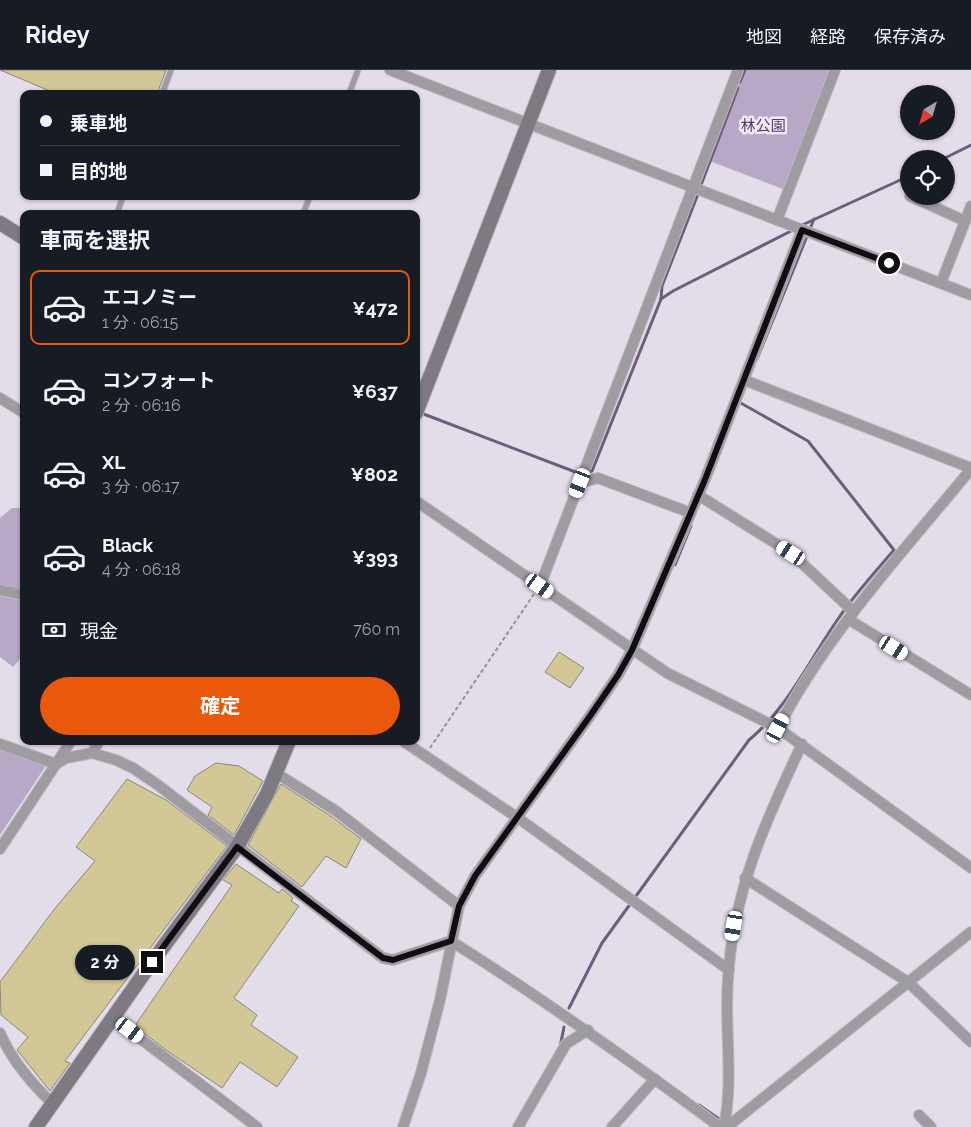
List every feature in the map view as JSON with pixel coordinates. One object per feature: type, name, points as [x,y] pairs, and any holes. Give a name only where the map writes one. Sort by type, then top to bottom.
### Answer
[{"type":"street","points":[[390,70],[971,294]]},
{"type":"street","points":[[420,403],[549,70]]},
{"type":"street","points":[[540,586],[738,70]]},
{"type":"street","points":[[777,220],[835,70]]},
{"type":"street","points":[[929,205],[965,221]]},
{"type":"street","points":[[941,283],[971,206]]},
{"type":"street","points":[[0,223],[20,236]]},
{"type":"street","points":[[403,1127],[426,1055],[440,1000],[459,906],[475,876],[607,692],[632,650],[698,496],[802,230]]},
{"type":"street","points":[[744,380],[971,469],[851,615],[814,665],[778,728]]},
{"type":"street","points":[[0,398],[20,410]]},
{"type":"street","points":[[580,483],[598,478],[691,513]]},
{"type":"street","points":[[698,496],[791,553],[851,615],[971,695]]},
{"type":"street","points":[[420,503],[667,673],[778,728],[971,868]]},
{"type":"street","points":[[0,590],[20,594]]},
{"type":"street","points":[[0,744],[56,764]]},
{"type":"street","points":[[726,1127],[730,1077],[727,1026],[729,970],[734,926],[744,878],[770,812],[802,744]]},
{"type":"street","points":[[0,849],[68,745]]},
{"type":"street","points":[[92,753],[97,745]]},
{"type":"street","points":[[42,1125],[53,1104],[113,1018],[237,847],[267,794],[287,745]]},
{"type":"street","points":[[409,745],[518,818],[729,970]]},
{"type":"street","points":[[56,764],[66,758],[92,753],[116,760],[133,768],[383,958],[393,960],[451,941]]},
{"type":"street","points":[[276,773],[336,811],[459,906]]},
{"type":"street","points":[[744,878],[908,982],[971,1042]]},
{"type":"street","points":[[726,1127],[971,932]]},
{"type":"street","points":[[451,941],[552,1009],[588,1030],[720,1127]]},
{"type":"street","points":[[113,1018],[257,1127]]},
{"type":"street","points":[[518,1127],[566,1044],[588,1030]]},
{"type":"street","points":[[0,1033],[7,1051],[28,1080],[53,1104]]},
{"type":"street","points":[[612,1127],[655,1079]]},
{"type":"street","points":[[919,1114],[931,1127]]},
{"type":"lane","points":[[164,90],[171,70]]},
{"type":"lane","points":[[350,90],[358,70]]},
{"type":"path","points":[[425,756],[540,586]]},
{"type":"green space","name":"林公園","points":[[741,70],[829,70],[783,189],[707,160]]},
{"type":"green space","points":[[12,508],[20,508],[20,594],[0,590],[0,518]]},
{"type":"green space","points":[[0,596],[20,600],[20,659],[13,667],[0,657]]},
{"type":"green space","points":[[0,745],[47,764],[0,835]]},
{"type":"building","points":[[0,70],[166,70],[158,90],[48,90]]},
{"type":"building","points":[[559,652],[584,668],[570,688],[545,672]]},
{"type":"building","points":[[216,763],[239,766],[263,781],[234,835],[208,815],[212,807],[187,790],[195,776]]},
{"type":"building","points":[[127,779],[166,800],[227,846],[65,1061],[70,1063],[50,1091],[17,1050],[28,1037],[1,1015],[0,982],[56,907],[95,861],[76,847]]},
{"type":"building","points":[[281,784],[332,817],[361,839],[346,868],[326,856],[302,887],[248,845]]},
{"type":"building","points":[[236,864],[279,893],[282,889],[293,898],[291,901],[299,906],[234,998],[257,1015],[251,1025],[298,1057],[277,1087],[240,1062],[222,1088],[166,1050],[139,1029],[136,1024],[232,885],[223,880]]},
{"type":"waterway","points":[[740,82],[745,70]]},
{"type":"waterway","points":[[701,185],[738,88]]},
{"type":"waterway","points":[[955,153],[971,145]]},
{"type":"waterway","points":[[800,226],[900,180]]},
{"type":"waterway","points":[[661,299],[662,286],[698,194]]},
{"type":"waterway","points":[[757,359],[814,219]]},
{"type":"waterway","points":[[421,413],[578,473],[592,471],[661,299],[673,291],[795,229]]},
{"type":"waterway","points":[[569,1008],[602,943],[749,740],[763,728],[786,699],[844,610],[894,550],[808,441],[739,402]]},
{"type":"waterway","points":[[675,565],[691,526]]},
{"type":"waterway","points":[[560,1047],[564,1027]]},
{"type":"waterway","points":[[699,1105],[722,1121]]},
{"type":"route","points":[[152,962],[237,847],[383,958],[393,960],[451,941],[459,906],[475,876],[590,716],[618,675],[632,650],[704,482],[802,230],[889,263]]}]
